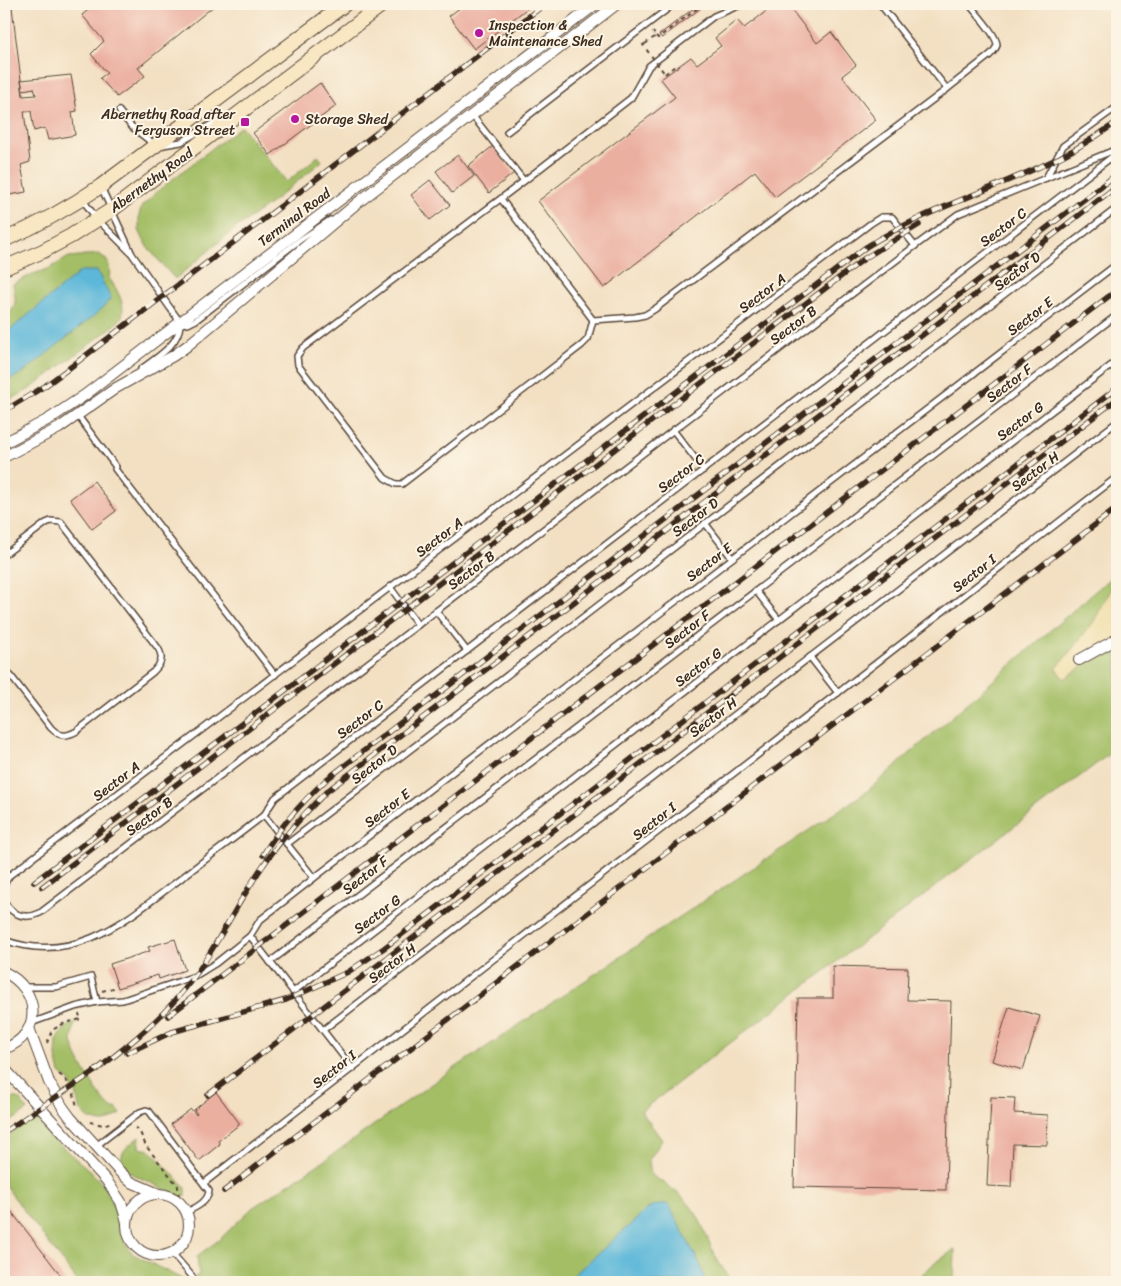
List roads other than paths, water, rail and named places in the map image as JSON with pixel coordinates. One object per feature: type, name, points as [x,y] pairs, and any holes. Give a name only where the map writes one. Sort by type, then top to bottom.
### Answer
[{"type":"main road","name":"Abernethy Road","points":[[4,240],[30,229],[101,186],[345,4]]},
{"type":"main road","name":"Abernethy Road","points":[[4,268],[71,236],[112,209],[153,180],[384,4]]},
{"type":"street","name":"Terminal Road","points":[[4,443],[73,403],[596,4]]},
{"type":"street","points":[[4,458],[78,416],[116,388],[173,356],[356,204],[617,4]]},
{"type":"street","points":[[1079,660],[1117,639]]},
{"type":"street","points":[[4,972],[15,978],[25,987],[31,998],[30,1026],[48,1082],[56,1097],[70,1117],[119,1172],[131,1182],[159,1194]]},
{"type":"street","points":[[4,1049],[12,1046],[30,1026]]},
{"type":"street","points":[[4,1068],[107,1181],[120,1202],[131,1240],[136,1248],[153,1256],[163,1256],[172,1253],[184,1242],[188,1234],[189,1225],[186,1212],[179,1202],[166,1195],[150,1195],[142,1199],[135,1205],[127,1222]]},
{"type":"lane","points":[[508,132],[674,4]]},
{"type":"lane","points":[[593,320],[588,339],[402,484],[396,484],[385,478],[304,373],[297,361],[297,356],[303,348],[501,199],[631,98],[649,66],[714,16],[743,4]]},
{"type":"lane","points":[[880,4],[947,89]]},
{"type":"lane","points":[[593,320],[635,317],[645,315],[655,309],[990,55],[995,50],[994,36],[969,4]]},
{"type":"lane","points":[[1046,178],[1064,146],[1117,107]]},
{"type":"lane","points":[[119,111],[131,126],[155,146],[181,142],[212,124],[234,118]]},
{"type":"lane","points":[[472,115],[524,181]]},
{"type":"lane","name":"Sector B","points":[[4,901],[7,908],[22,917],[40,913],[958,214],[1117,149]]},
{"type":"lane","name":"Sector C","points":[[4,940],[30,946],[48,947],[81,942],[100,935],[130,917],[264,815],[275,798],[1117,153]]},
{"type":"lane","points":[[101,186],[132,254]]},
{"type":"lane","points":[[82,199],[97,219],[132,254],[180,322],[188,324],[196,320],[300,240],[356,204]]},
{"type":"lane","points":[[501,199],[593,320]]},
{"type":"lane","name":"Sector D","points":[[287,844],[1117,208]]},
{"type":"lane","name":"Sector A","points":[[4,884],[10,875],[881,217],[888,216],[894,219],[916,246]]},
{"type":"lane","name":"Sector E","points":[[30,1026],[75,1007],[97,1002],[123,1000],[195,976],[216,963],[250,936],[260,920],[314,878],[1117,264]]},
{"type":"lane","name":"Sector F","points":[[270,962],[1117,315]]},
{"type":"lane","points":[[116,388],[169,347],[178,334],[180,322]]},
{"type":"lane","name":"Sector G","points":[[293,992],[1117,361]]},
{"type":"lane","points":[[78,416],[116,469],[275,675]]},
{"type":"lane","name":"Sector H","points":[[323,1030],[1117,422]]},
{"type":"lane","points":[[673,430],[704,470]]},
{"type":"lane","name":"Sector I","points":[[204,1183],[1117,477]]},
{"type":"lane","points":[[4,555],[51,520],[60,522],[158,648],[162,659],[160,666],[153,672],[77,731],[62,736],[50,728],[4,667]]},
{"type":"lane","points":[[705,524],[732,558]]},
{"type":"lane","points":[[390,587],[418,625]]},
{"type":"lane","points":[[756,590],[779,620]]},
{"type":"lane","points":[[436,611],[467,651]]},
{"type":"lane","points":[[810,657],[838,693]]},
{"type":"lane","points":[[264,815],[314,878]]},
{"type":"lane","points":[[250,936],[353,1069]]},
{"type":"lane","points":[[25,987],[56,987],[91,977],[97,1002]]},
{"type":"lane","points":[[96,1146],[143,1110],[149,1111],[209,1191],[208,1196],[194,1209],[186,1212]]},
{"type":"lane","points":[[172,1253],[195,1282]]},
{"type":"water","points":[[81,271],[97,271],[111,298],[101,310],[24,372],[4,383],[4,335]]},
{"type":"water","points":[[668,1204],[701,1266],[705,1282],[572,1282],[575,1274],[651,1206]]},
{"type":"railway","points":[[4,411],[45,386],[72,366],[545,4]]},
{"type":"railway","points":[[34,882],[866,247],[928,214],[1058,158],[1117,122]]},
{"type":"railway","points":[[263,855],[292,815],[327,779],[1117,174]]},
{"type":"railway","points":[[95,1071],[148,1027],[184,991],[203,964],[253,880],[269,857],[292,828],[326,792],[1117,186]]},
{"type":"railway","points":[[42,887],[865,258],[919,225]]},
{"type":"railway","points":[[168,1016],[1117,290]]},
{"type":"railway","points":[[127,1053],[172,1032],[286,1000],[348,972],[384,948],[1117,388]]},
{"type":"railway","points":[[208,1095],[1117,399]]},
{"type":"railway","points":[[224,1191],[1117,508]]},
{"type":"railway","points":[[4,1132],[101,1067]]},
{"type":"place","name":"Inspection & Maintenance Shed","points":[[479,33]]},
{"type":"place","name":"Storage Shed","points":[[295,119]]},
{"type":"place","name":"Abernethy Road after Ferguson Street","points":[[245,122]]}]
